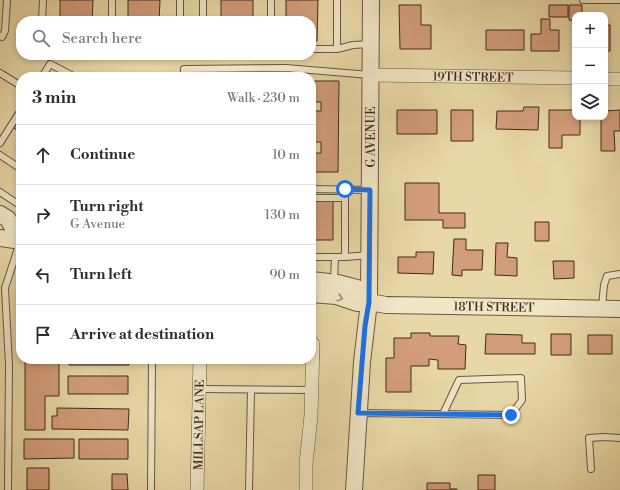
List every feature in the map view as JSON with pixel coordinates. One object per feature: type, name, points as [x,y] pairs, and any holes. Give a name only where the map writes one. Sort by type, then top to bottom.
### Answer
[{"type":"street","name":"G AVENUE","points":[[354,490],[358,413],[365,326],[369,302],[371,0]]},
{"type":"street","name":"19TH STREET","points":[[371,75],[572,78]]},
{"type":"street","points":[[608,79],[620,79]]},
{"type":"street","points":[[0,214],[8,219],[16,233]]},
{"type":"street","points":[[0,238],[16,240]]},
{"type":"street","points":[[316,280],[334,282],[357,288],[369,302]]},
{"type":"street","name":"18TH STREET","points":[[316,294],[336,296],[357,303],[369,302],[386,305],[620,309]]},
{"type":"street","name":"MILLSAP LANE","points":[[197,490],[200,364]]},
{"type":"street","points":[[306,490],[306,464],[312,390],[312,364]]},
{"type":"lane","points":[[0,36],[2,36],[6,31],[6,0]]},
{"type":"lane","points":[[42,16],[43,0]]},
{"type":"lane","points":[[112,0],[112,16]]},
{"type":"lane","points":[[180,0],[180,16]]},
{"type":"lane","points":[[203,0],[203,16]]},
{"type":"lane","points":[[271,0],[271,16]]},
{"type":"lane","points":[[337,0],[337,49]]},
{"type":"lane","points":[[583,0],[620,0]]},
{"type":"lane","points":[[316,49],[337,49],[353,45],[371,44]]},
{"type":"lane","points":[[45,72],[50,64],[65,72]]},
{"type":"lane","points":[[184,72],[184,69],[286,68],[371,75]]},
{"type":"lane","points":[[0,73],[16,83]]},
{"type":"lane","points":[[0,143],[16,118]]},
{"type":"lane","points":[[0,155],[16,165]]},
{"type":"lane","points":[[316,188],[370,190]]},
{"type":"lane","points":[[344,257],[345,189]]},
{"type":"lane","points":[[0,192],[16,203]]},
{"type":"lane","points":[[316,198],[345,198]]},
{"type":"lane","points":[[316,257],[369,255]]},
{"type":"lane","points":[[8,490],[9,365],[6,288],[16,257]]},
{"type":"lane","points":[[334,282],[335,257]]},
{"type":"lane","points":[[601,309],[604,285],[607,276],[620,274]]},
{"type":"lane","points":[[151,490],[152,364]]},
{"type":"lane","points":[[358,413],[511,415],[522,400],[521,378],[459,380],[443,414]]},
{"type":"lane","points":[[200,389],[312,390]]},
{"type":"lane","points":[[249,490],[251,390]]},
{"type":"lane","points":[[591,469],[589,438],[620,438]]},
{"type":"building","points":[[60,0],[93,0],[92,16],[60,16]]},
{"type":"building","points":[[128,0],[160,0],[159,16],[128,16]]},
{"type":"building","points":[[221,0],[253,0],[253,16],[221,16]]},
{"type":"building","points":[[286,0],[318,0],[317,41],[316,16],[286,16]]},
{"type":"building","points":[[399,5],[421,5],[421,25],[431,25],[431,49],[400,49]]},
{"type":"building","points":[[549,5],[568,5],[568,17],[549,17]]},
{"type":"building","points":[[569,5],[582,5],[582,12],[572,12],[572,20],[569,20]]},
{"type":"building","points":[[541,19],[550,19],[550,30],[559,30],[559,51],[531,51],[531,34],[541,34]]},
{"type":"building","points":[[608,25],[610,25],[610,51],[608,51]]},
{"type":"building","points":[[486,30],[524,30],[524,50],[486,50]]},
{"type":"building","points":[[316,81],[339,81],[338,172],[316,172],[316,153],[321,153],[321,142],[316,142],[316,111],[321,111],[321,102],[316,102]]},
{"type":"building","points":[[524,107],[539,107],[538,130],[496,129],[497,111],[523,111]]},
{"type":"building","points":[[397,110],[437,110],[437,134],[397,134]]},
{"type":"building","points":[[451,110],[473,110],[473,141],[451,141]]},
{"type":"building","points":[[549,110],[572,110],[572,120],[580,120],[580,135],[562,135],[562,148],[549,148]]},
{"type":"building","points":[[620,110],[620,131],[614,131],[615,151],[601,151],[601,120],[608,120],[608,111]]},
{"type":"building","points":[[405,183],[439,183],[439,213],[465,213],[465,228],[443,228],[443,220],[405,220]]},
{"type":"building","points":[[316,201],[333,201],[333,240],[316,240]]},
{"type":"building","points":[[535,222],[549,222],[549,241],[535,241]]},
{"type":"building","points":[[454,239],[466,239],[466,250],[483,250],[482,270],[462,270],[462,276],[452,275]]},
{"type":"building","points":[[496,243],[508,243],[507,257],[517,258],[517,276],[495,275]]},
{"type":"building","points":[[416,252],[434,252],[433,274],[398,273],[398,257],[416,257]]},
{"type":"building","points":[[553,261],[574,261],[574,278],[554,279]]},
{"type":"building","points":[[411,333],[430,333],[430,336],[459,336],[458,344],[466,345],[465,369],[438,369],[438,360],[429,359],[429,366],[411,366],[411,392],[386,392],[386,358],[394,358],[394,338],[411,338]]},
{"type":"building","points":[[486,334],[522,335],[522,343],[535,343],[535,354],[485,354]]},
{"type":"building","points":[[551,334],[571,334],[571,355],[551,355]]},
{"type":"building","points":[[588,335],[612,335],[612,354],[588,354]]},
{"type":"building","points":[[25,364],[59,364],[59,396],[45,396],[45,430],[25,430]]},
{"type":"building","points":[[69,364],[129,364],[129,365]]},
{"type":"building","points":[[68,376],[128,376],[128,394],[68,394]]},
{"type":"building","points":[[57,408],[129,409],[128,430],[52,429],[52,416],[57,416]]},
{"type":"building","points":[[24,439],[74,439],[74,458],[24,459]]},
{"type":"building","points":[[79,439],[128,439],[128,459],[79,459]]},
{"type":"building","points":[[27,468],[49,468],[49,490],[27,490]]},
{"type":"building","points":[[112,474],[127,474],[128,490],[112,490]]},
{"type":"building","points":[[478,475],[495,475],[495,490],[478,490]]},
{"type":"building","points":[[427,483],[450,483],[450,489],[457,490],[427,490]]},
{"type":"route","points":[[345,189],[370,190],[369,302],[365,326],[358,413],[511,415]]}]
